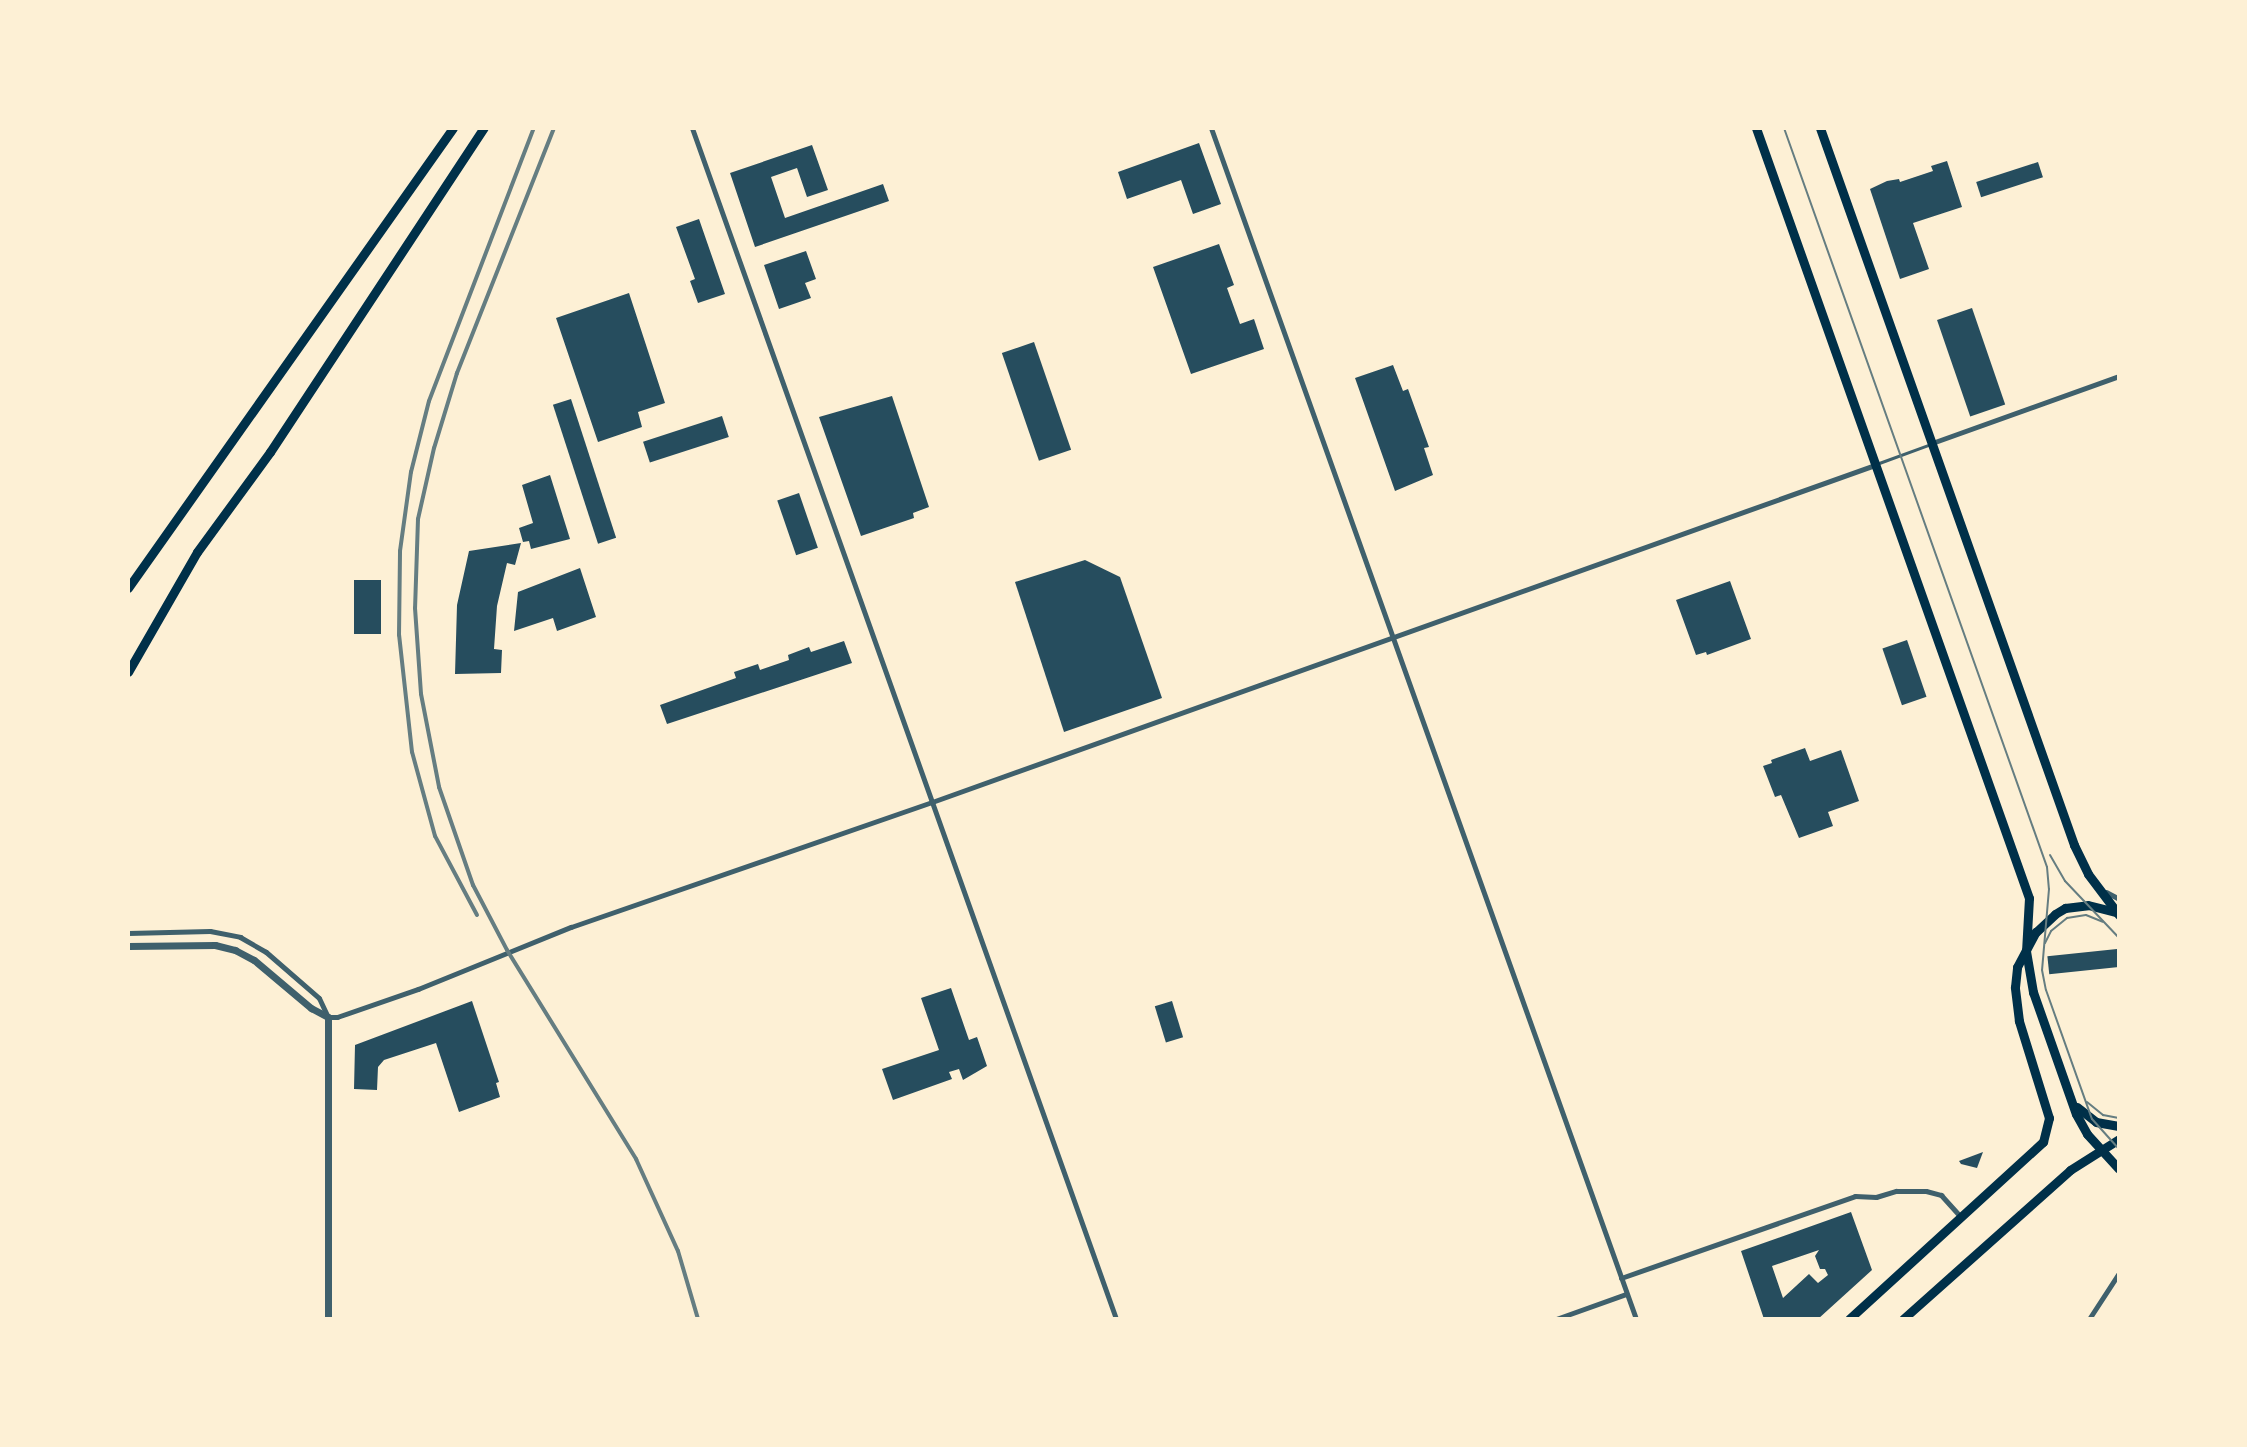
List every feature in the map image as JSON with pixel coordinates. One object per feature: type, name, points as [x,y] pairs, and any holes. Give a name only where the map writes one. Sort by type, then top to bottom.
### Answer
[{"type":"main road","points":[[128,588],[453,128]]},
{"type":"main road","points":[[128,672],[197,552],[270,452],[484,128]]},
{"type":"main road","points":[[1756,128],[2029,898],[2026,951],[2033,992],[2082,1125],[2119,1169]]},
{"type":"main road","points":[[1820,128],[2074,845],[2095,885],[2118,913]]},
{"type":"main road","points":[[1849,1319],[2038,1150],[2048,1130],[2049,1118],[2024,1043],[2016,1005],[2017,967],[2045,922],[2065,908],[2088,905],[2118,913]]},
{"type":"main road","points":[[2069,1093],[2085,1115],[2105,1125],[2119,1126]]},
{"type":"main road","points":[[1903,1319],[2066,1173],[2119,1139]]},
{"type":"street","points":[[692,128],[1116,1319]]},
{"type":"street","points":[[1211,128],[1636,1319]]},
{"type":"street","points":[[1932,443],[2119,376]]},
{"type":"street","points":[[128,946],[215,945],[235,950],[254,960],[311,1008],[328,1017],[418,989],[586,921],[932,802],[1875,465]]},
{"type":"street","points":[[2095,885],[2119,899]]},
{"type":"street","points":[[128,933],[210,931],[240,937],[266,952],[319,998],[328,1017],[328,1319]]},
{"type":"street","points":[[1621,1278],[1855,1196],[1876,1197],[1896,1191],[1926,1191],[1941,1195],[1962,1218]]},
{"type":"street","points":[[2089,1319],[2119,1273]]},
{"type":"street","points":[[1556,1319],[1626,1294]]},
{"type":"lane","points":[[1875,465],[1932,443]]},
{"type":"building","points":[[1199,143],[1221,204],[1193,214],[1181,180],[1127,199],[1118,172]]},
{"type":"building","points":[[812,145],[828,190],[807,197],[797,168],[771,177],[785,218],[883,184],[889,201],[755,247],[730,173]]},
{"type":"building","points":[[1947,161],[1962,207],[1913,223],[1929,269],[1900,279],[1870,189],[1887,181],[1899,179],[1900,182],[1933,171],[1931,166]]},
{"type":"building","points":[[2038,162],[2043,177],[1981,197],[1976,182]]},
{"type":"building","points":[[699,219],[725,294],[698,303],[690,281],[695,279],[676,227]]},
{"type":"building","points":[[1219,244],[1234,285],[1227,288],[1240,324],[1254,319],[1264,349],[1191,374],[1153,267]]},
{"type":"building","points":[[806,251],[816,279],[805,283],[811,298],[779,309],[764,265]]},
{"type":"building","points":[[629,293],[665,403],[638,412],[642,427],[598,442],[556,318]]},
{"type":"building","points":[[1972,308],[2005,404],[1970,416],[1937,320]]},
{"type":"building","points":[[1034,342],[1071,450],[1039,461],[1002,353]]},
{"type":"building","points":[[1393,365],[1403,391],[1408,389],[1429,447],[1424,448],[1433,475],[1395,491],[1355,378]]},
{"type":"building","points":[[892,396],[929,507],[913,513],[914,518],[861,536],[819,417]]},
{"type":"building","points":[[571,399],[616,538],[598,544],[553,405]]},
{"type":"building","points":[[722,416],[729,437],[650,463],[643,442]]},
{"type":"building","points":[[550,475],[570,539],[531,549],[529,541],[523,542],[519,528],[533,523],[522,485]]},
{"type":"building","points":[[799,493],[818,548],[796,555],[777,500]]},
{"type":"building","points":[[521,543],[515,565],[507,563],[497,606],[494,649],[502,650],[501,673],[455,674],[457,605],[469,551]]},
{"type":"building","points":[[1085,560],[1120,577],[1162,698],[1064,732],[1015,582]]},
{"type":"building","points":[[580,568],[596,617],[557,631],[553,618],[514,631],[518,592]]},
{"type":"building","points":[[354,580],[381,580],[381,634],[354,634]]},
{"type":"building","points":[[1730,581],[1751,639],[1707,655],[1706,652],[1696,655],[1676,600]]},
{"type":"building","points":[[1907,640],[1927,697],[1902,705],[1882,648]]},
{"type":"building","points":[[844,641],[852,663],[667,724],[660,705],[736,678],[734,672],[758,664],[760,670],[789,660],[788,655],[809,647],[811,652]]},
{"type":"building","points":[[1805,748],[1810,761],[1841,750],[1859,801],[1828,812],[1833,826],[1799,838],[1781,795],[1775,797],[1763,766]]},
{"type":"building","points":[[2117,949],[2119,967],[2049,974],[2047,956]]},
{"type":"building","points":[[951,988],[969,1040],[977,1037],[987,1066],[963,1080],[959,1069],[949,1072],[952,1079],[893,1100],[882,1069],[939,1050],[921,998]]},
{"type":"building","points":[[472,1001],[499,1082],[496,1083],[500,1097],[459,1112],[436,1043],[384,1060],[378,1067],[377,1090],[354,1089],[355,1045]]},
{"type":"building","points":[[1172,1001],[1183,1037],[1166,1043],[1155,1006]]},
{"type":"building","points":[[1983,1152],[1977,1168],[1959,1161]]},
{"type":"building","points":[[1851,1212],[1872,1270],[1818,1319],[1764,1319],[1741,1251]],"holes":[[[1819,1250],[1815,1256],[1820,1269],[1825,1269],[1828,1275],[1818,1283],[1809,1274],[1783,1298],[1772,1266]]]},
{"type":"tram line","points":[[1784,128],[2047,867],[2049,889],[2042,970],[2046,990],[2092,1119],[2119,1149]]},
{"type":"tram line","points":[[2050,855],[2065,881],[2119,938]]},
{"type":"tram line","points":[[2045,943],[2051,931],[2067,918],[2086,915],[2103,922]]},
{"type":"tram line","points":[[2087,1102],[2103,1115],[2119,1118]]},
{"type":"railway","points":[[477,915],[435,836],[412,752],[399,635],[400,551],[411,472],[429,401],[534,128]]},
{"type":"railway","points":[[554,128],[457,373],[434,448],[418,519],[415,608],[421,694],[439,787],[473,885],[507,950],[636,1159],[678,1251],[698,1319]]}]
